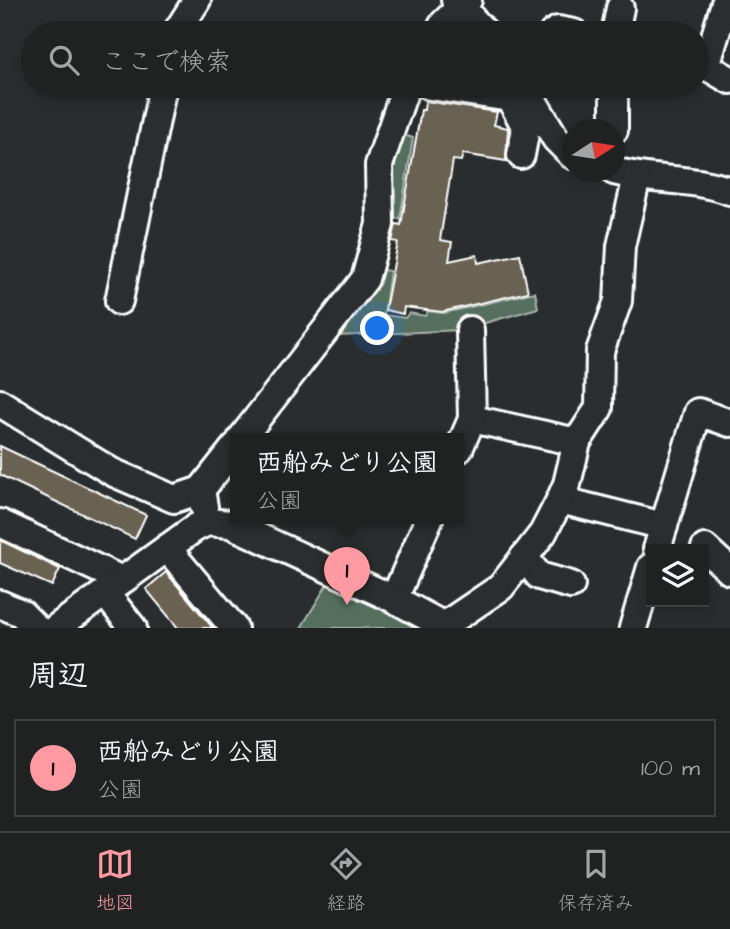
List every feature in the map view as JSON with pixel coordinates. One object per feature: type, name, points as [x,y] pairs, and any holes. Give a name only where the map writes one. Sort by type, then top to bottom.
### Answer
[{"type":"street","points":[[184,21],[197,0]]},
{"type":"street","points":[[709,56],[726,0]]},
{"type":"street","points":[[447,21],[461,2],[476,21]]},
{"type":"street","points":[[709,68],[730,80]]},
{"type":"street","points":[[119,301],[161,98]]},
{"type":"street","points":[[246,433],[365,279],[380,224],[379,165],[402,98]]},
{"type":"street","points":[[504,98],[510,99],[526,128],[521,155]]},
{"type":"street","points":[[530,98],[562,145]]},
{"type":"street","points":[[614,98],[614,119]]},
{"type":"street","points":[[625,173],[709,183],[730,191]]},
{"type":"street","points":[[56,628],[195,528],[208,522],[230,524],[447,626],[501,587],[543,533],[567,484],[577,442],[599,408],[600,351],[618,301],[622,182]]},
{"type":"street","points":[[464,436],[471,419],[470,330]]},
{"type":"street","points":[[0,403],[112,472],[174,499],[201,490],[230,453]]},
{"type":"street","points":[[560,500],[660,538],[698,412],[730,423]]},
{"type":"street","points":[[471,419],[577,442]]},
{"type":"street","points":[[201,490],[208,522]]},
{"type":"street","points":[[0,523],[114,587],[133,628]]},
{"type":"street","points":[[394,599],[427,524]]},
{"type":"street","points":[[167,548],[234,628]]},
{"type":"street","points":[[709,552],[730,571]]},
{"type":"street","points":[[524,558],[539,576],[571,585]]},
{"type":"street","points":[[633,628],[646,584]]},
{"type":"street","points":[[0,604],[21,613],[36,628]]},
{"type":"green space","points":[[398,133],[413,138],[400,219],[387,217],[388,184]]},
{"type":"green space","points":[[376,269],[390,271],[384,315],[405,318],[409,313],[425,316],[428,311],[444,313],[535,292],[538,308],[460,330],[338,336],[336,333]]},
{"type":"green space","points":[[328,583],[430,628],[301,628]]},
{"type":"building","points":[[425,101],[497,112],[494,125],[508,128],[506,161],[463,154],[461,161],[453,160],[440,240],[452,242],[449,261],[477,255],[478,263],[520,254],[528,292],[442,312],[404,307],[403,314],[385,310],[398,242],[392,241],[396,224],[401,225],[421,110],[424,110]]},
{"type":"building","points":[[0,446],[146,515],[135,539],[0,475]]},
{"type":"building","points":[[0,540],[60,569],[52,586],[0,563]]},
{"type":"building","points":[[166,572],[213,628],[178,628],[146,589]]},
{"type":"place","name":"西船みどり公園","points":[[347,605]]}]
